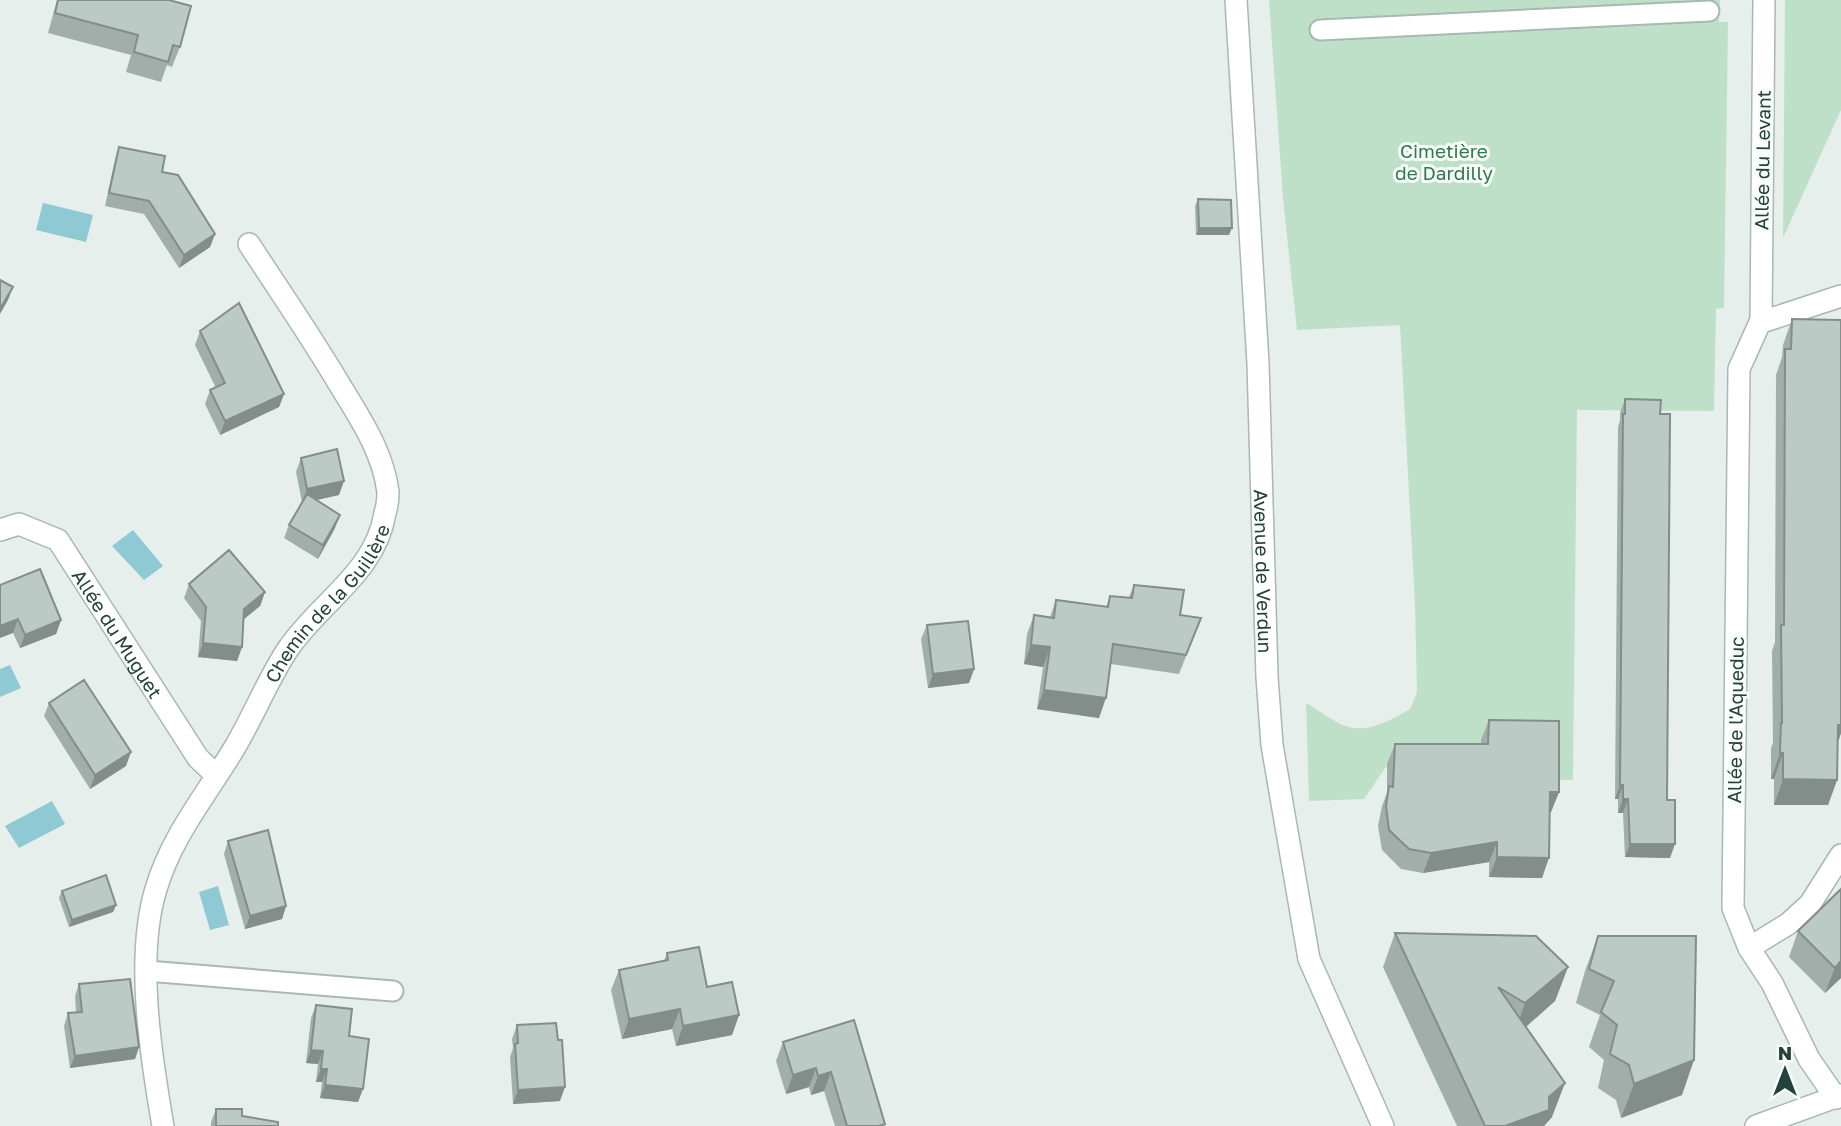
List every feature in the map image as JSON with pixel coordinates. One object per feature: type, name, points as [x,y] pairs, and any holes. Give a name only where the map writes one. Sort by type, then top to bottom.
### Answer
[{"type":"street","name":"Avenue de Verdun","points":[[1236,0],[1258,363],[1267,677],[1272,745],[1309,959],[1383,1126]]},
{"type":"street","name":"Allée du Levant","points":[[1761,320],[1764,0]]},
{"type":"street","name":"Chemin de la Guillère","points":[[163,1126],[150,1021],[146,937],[160,878],[175,841],[235,747],[289,648],[352,579],[377,547],[388,495],[383,470],[364,425],[310,336],[249,244]]},
{"type":"street","points":[[1761,320],[1841,296]]},
{"type":"street","name":"Allée de l'Aqueduc","points":[[1761,320],[1739,369],[1733,908],[1749,948],[1772,983],[1809,1059],[1839,1099]]},
{"type":"street","name":"Allée du Muguet","points":[[0,530],[19,524],[58,540],[198,758],[216,775]]},
{"type":"street","points":[[1749,948],[1788,924],[1810,904],[1841,855]]},
{"type":"street","points":[[1756,1126],[1839,1099]]},
{"type":"lane","points":[[1320,30],[1709,11]]},
{"type":"lane","points":[[147,971],[393,991]]},
{"type":"green space","name":"Cimetière de Dardilly","points":[[1269,0],[1720,0],[1719,22],[1728,22],[1724,308],[1716,309],[1714,411],[1577,410],[1573,780],[1552,780],[1482,740],[1480,780],[1388,764],[1364,799],[1309,801],[1306,703],[1337,722],[1354,728],[1380,724],[1410,709],[1417,692],[1415,606],[1400,325],[1297,330],[1283,198]]},
{"type":"green space","points":[[1785,0],[1841,0],[1841,110],[1783,238]]},
{"type":"water","points":[[43,203],[93,215],[86,242],[36,230]]},
{"type":"water","points":[[133,530],[163,566],[144,580],[112,546]]},
{"type":"water","points":[[10,665],[21,688],[0,697],[0,669]]},
{"type":"water","points":[[52,801],[65,824],[19,848],[5,826]]},
{"type":"water","points":[[218,886],[229,925],[210,930],[199,892]]},
{"type":"building","points":[[58,0],[169,0],[191,6],[180,47],[173,45],[168,62],[134,52],[138,35],[55,13]]},
{"type":"building","points":[[119,147],[165,156],[162,172],[178,175],[215,234],[184,255],[149,201],[109,193]]},
{"type":"building","points":[[1198,199],[1231,200],[1232,228],[1199,228]]},
{"type":"building","points":[[0,280],[13,287],[0,309]]},
{"type":"building","points":[[239,303],[284,394],[225,421],[210,390],[225,383],[200,331]]},
{"type":"building","points":[[1792,319],[1841,320],[1841,725],[1838,725],[1837,780],[1783,779],[1783,753],[1780,753],[1781,625],[1784,625],[1785,349],[1791,349]]},
{"type":"building","points":[[1625,399],[1661,400],[1660,414],[1670,414],[1667,800],[1675,800],[1675,844],[1630,844],[1628,799],[1623,799],[1623,785],[1620,785]]},
{"type":"building","points":[[337,449],[344,481],[307,489],[301,458]]},
{"type":"building","points":[[307,494],[340,515],[323,545],[289,525]]},
{"type":"building","points":[[229,550],[265,592],[244,609],[242,647],[203,643],[206,607],[189,584]]},
{"type":"building","points":[[40,569],[61,620],[25,635],[18,619],[0,626],[0,585]]},
{"type":"building","points":[[1134,585],[1184,590],[1180,615],[1201,618],[1186,655],[1113,644],[1106,698],[1044,690],[1050,647],[1031,645],[1034,615],[1054,618],[1056,600],[1108,607],[1110,596],[1132,598]]},
{"type":"building","points":[[968,621],[974,669],[933,674],[927,625]]},
{"type":"building","points":[[84,680],[131,752],[95,775],[49,703]]},
{"type":"building","points":[[1489,720],[1559,721],[1559,792],[1550,792],[1549,858],[1497,857],[1497,842],[1431,853],[1409,849],[1389,830],[1386,806],[1389,786],[1393,787],[1395,744],[1488,744]]},
{"type":"building","points":[[268,830],[286,906],[250,916],[228,841]]},
{"type":"building","points":[[106,875],[116,905],[72,920],[62,891]]},
{"type":"building","points":[[1841,889],[1841,961],[1835,968],[1798,931]]},
{"type":"building","points":[[1395,933],[1536,936],[1568,967],[1525,1003],[1498,987],[1565,1083],[1549,1097],[1549,1110],[1505,1126],[1485,1126]]},
{"type":"building","points":[[1598,936],[1696,936],[1694,1060],[1634,1084],[1629,1065],[1610,1054],[1617,1025],[1601,1012],[1614,981],[1589,969]]},
{"type":"building","points":[[699,947],[707,987],[732,982],[739,1015],[683,1026],[680,1009],[629,1019],[619,970],[668,960],[667,953]]},
{"type":"building","points":[[130,979],[139,1047],[75,1056],[68,1013],[82,1012],[79,984]]},
{"type":"building","points":[[316,1005],[352,1009],[349,1036],[369,1039],[363,1089],[325,1085],[327,1069],[321,1069],[323,1051],[311,1050]]},
{"type":"building","points":[[854,1020],[885,1124],[879,1126],[847,1126],[831,1072],[818,1076],[816,1068],[793,1075],[783,1042]]},
{"type":"building","points":[[556,1023],[558,1040],[562,1040],[565,1087],[518,1090],[515,1044],[518,1043],[517,1025]]},
{"type":"building","points":[[216,1109],[242,1109],[242,1116],[278,1122],[278,1126],[216,1126]]}]
